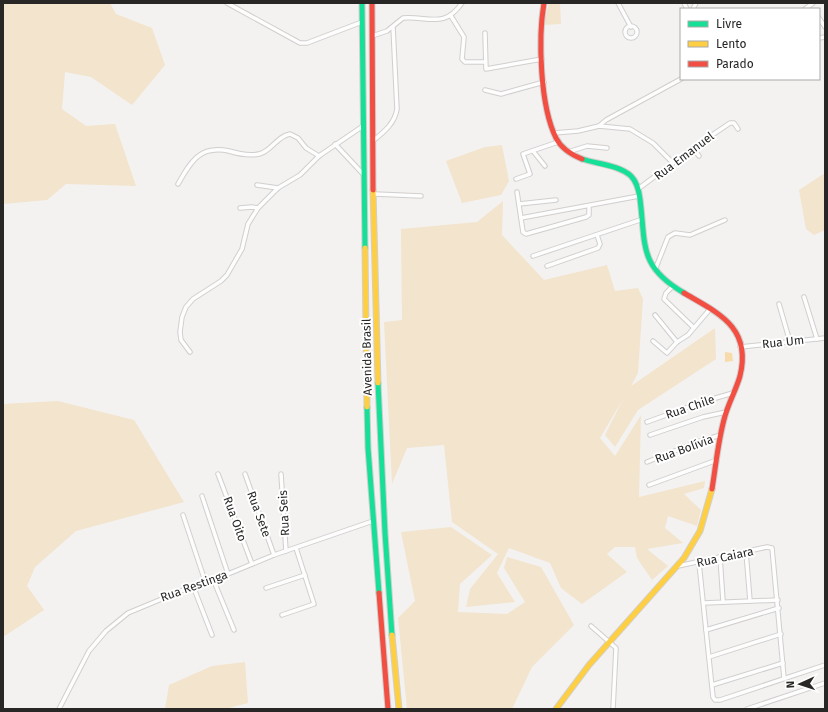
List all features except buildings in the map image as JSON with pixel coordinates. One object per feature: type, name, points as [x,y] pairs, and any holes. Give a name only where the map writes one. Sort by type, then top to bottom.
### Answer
[{"type":"main road","name":"Avenida Brasil","points":[[362,3],[368,448],[388,709]]},
{"type":"main road","name":"Avenida Brasil","points":[[372,3],[379,448],[393,652],[399,709]]},
{"type":"main road","points":[[544,3],[540,32],[544,82],[549,116],[558,142],[568,152],[579,158],[626,174],[633,179],[638,189],[644,248],[655,270],[673,286],[723,316],[729,322],[736,334],[740,347],[741,371],[726,412],[705,518],[695,541],[678,566],[568,692],[556,709]]},
{"type":"street","points":[[227,3],[300,43],[307,42],[362,22]]},
{"type":"street","points":[[372,36],[393,27],[403,18],[439,20],[451,16],[462,3]]},
{"type":"street","points":[[618,3],[631,26]]},
{"type":"street","points":[[451,16],[464,37],[462,59],[465,62],[485,62]]},
{"type":"street","points":[[374,140],[390,126],[397,109],[393,27]]},
{"type":"street","points":[[485,33],[486,69],[542,59]]},
{"type":"street","points":[[599,126],[606,120],[680,80]]},
{"type":"street","points":[[485,90],[501,94],[544,82]]},
{"type":"street","name":"Rua Emanuel","points":[[638,189],[693,148],[730,123],[734,123],[738,129]]},
{"type":"street","points":[[190,352],[181,340],[180,332],[182,317],[186,307],[193,299],[221,281],[227,275],[242,249],[248,224],[258,208],[278,188],[304,172],[319,156],[364,125]]},
{"type":"street","points":[[554,133],[578,131],[599,126],[622,127],[642,135],[664,153],[673,163]]},
{"type":"street","points":[[178,184],[188,167],[204,152],[212,149],[242,154],[259,154],[281,137],[290,134],[296,136],[306,148],[319,156]]},
{"type":"street","points":[[516,179],[530,174],[523,156],[524,154],[558,142]]},
{"type":"street","points":[[335,144],[364,175]]},
{"type":"street","points":[[568,152],[587,146],[607,148]]},
{"type":"street","points":[[693,148],[698,156]]},
{"type":"street","points":[[533,150],[545,166]]},
{"type":"street","points":[[257,185],[278,188]]},
{"type":"street","points":[[517,192],[521,218],[526,234],[586,217],[589,215],[589,206]]},
{"type":"street","points":[[375,194],[421,196]]},
{"type":"street","points":[[521,218],[639,196]]},
{"type":"street","points":[[519,204],[556,200]]},
{"type":"street","points":[[240,208],[258,208]]},
{"type":"street","points":[[533,256],[640,220]]},
{"type":"street","points":[[655,270],[668,237],[675,233],[690,235],[725,220]]},
{"type":"street","points":[[546,266],[598,248],[600,244],[597,235]]},
{"type":"street","points":[[673,286],[664,296],[664,299],[693,327]]},
{"type":"street","points":[[804,297],[817,339]]},
{"type":"street","points":[[779,304],[790,342]]},
{"type":"street","points":[[653,340],[667,353],[677,342],[688,335],[693,327],[710,309]]},
{"type":"street","points":[[655,315],[677,342]]},
{"type":"street","name":"Rua Um","points":[[740,347],[825,338]]},
{"type":"street","name":"Rua Chile","points":[[647,422],[702,402],[733,393]]},
{"type":"street","points":[[650,435],[703,417],[726,412]]},
{"type":"street","name":"Rua Bolívia","points":[[647,462],[697,442],[721,435]]},
{"type":"street","points":[[648,485],[717,460]]},
{"type":"street","name":"Rua Oito","points":[[218,474],[252,564]]},
{"type":"street","name":"Rua Sete","points":[[245,474],[274,555]]},
{"type":"street","name":"Rua Seis","points":[[281,474],[286,551]]},
{"type":"street","points":[[202,496],[228,574]]},
{"type":"street","points":[[183,515],[205,581]]},
{"type":"street","name":"Rua Restinga","points":[[59,709],[89,651],[106,632],[128,613],[205,581],[228,574],[274,555],[374,521]]},
{"type":"street","name":"Rua Caiara","points":[[678,566],[699,563],[767,547],[772,548],[778,600]]},
{"type":"street","points":[[282,615],[314,605],[314,601],[296,548]]},
{"type":"street","points":[[746,552],[750,601]]},
{"type":"street","points":[[720,557],[723,601]]},
{"type":"street","points":[[699,563],[713,697],[718,700],[825,666]]},
{"type":"street","points":[[266,588],[305,575]]},
{"type":"street","points":[[213,579],[234,630]]},
{"type":"street","points":[[193,586],[212,635]]},
{"type":"street","points":[[704,603],[723,601],[778,600],[784,678]]},
{"type":"street","points":[[706,630],[779,608]]},
{"type":"street","points":[[591,626],[615,646],[617,654],[613,709]]},
{"type":"street","points":[[709,657],[781,634]]},
{"type":"street","points":[[712,685],[783,663]]},
{"type":"street","points":[[747,709],[825,683]]},
{"type":"shaded area","points":[[3,3],[110,3],[116,14],[152,28],[165,65],[132,105],[91,77],[65,72],[62,109],[86,126],[115,124],[136,186],[66,184],[47,200],[3,204]]},
{"type":"shaded area","points":[[549,3],[560,3],[561,24],[543,25]]},
{"type":"shaded area","points":[[502,145],[509,181],[501,195],[462,203],[446,161],[485,147]]},
{"type":"shaded area","points":[[825,173],[825,230],[814,235],[806,229],[799,190]]},
{"type":"shaded area","points":[[503,201],[502,235],[544,280],[607,265],[615,291],[638,288],[643,299],[638,373],[631,386],[715,328],[716,359],[638,410],[615,447],[605,435],[623,399],[600,438],[615,456],[641,415],[639,497],[705,481],[704,488],[684,494],[701,510],[697,526],[668,516],[665,528],[683,543],[647,549],[668,566],[652,580],[637,558],[635,547],[615,547],[607,554],[627,572],[582,604],[561,588],[550,563],[509,548],[497,573],[515,602],[466,607],[470,589],[498,554],[452,522],[444,445],[407,448],[392,484],[384,322],[402,320],[401,229],[477,222]]},
{"type":"shaded area","points":[[725,352],[732,353],[733,361],[725,362]]},
{"type":"shaded area","points":[[58,401],[134,420],[184,502],[76,531],[35,567],[27,586],[44,610],[3,637],[3,404]]},
{"type":"shaded area","points":[[451,527],[492,555],[460,584],[458,612],[507,614],[525,602],[504,568],[507,557],[541,567],[574,625],[532,667],[512,709],[407,709],[398,618],[415,601],[401,532]]},
{"type":"shaded area","points":[[245,662],[248,703],[225,709],[165,709],[169,685],[212,666]]},
{"type":"traffic: fast","points":[[362,3],[365,248]]},
{"type":"traffic: fast","points":[[582,159],[620,169],[633,178],[639,193],[644,242],[651,264],[669,283],[684,293]]},
{"type":"traffic: fast","points":[[378,383],[385,533],[392,635]]},
{"type":"traffic: fast","points":[[367,407],[368,448],[379,593]]},
{"type":"traffic: slow","points":[[373,190],[378,383]]},
{"type":"traffic: slow","points":[[365,248],[367,407]]},
{"type":"traffic: slow","points":[[556,709],[589,665],[684,558],[700,531],[712,489]]},
{"type":"traffic: slow","points":[[392,635],[399,709]]},
{"type":"traffic: jam","points":[[372,3],[373,190]]},
{"type":"traffic: jam","points":[[544,3],[541,53],[547,108],[558,142],[567,151],[582,159]]},
{"type":"traffic: jam","points":[[684,293],[720,315],[737,333],[741,345],[742,359],[740,376],[723,425],[712,489]]},
{"type":"traffic: jam","points":[[379,593],[388,709]]}]
